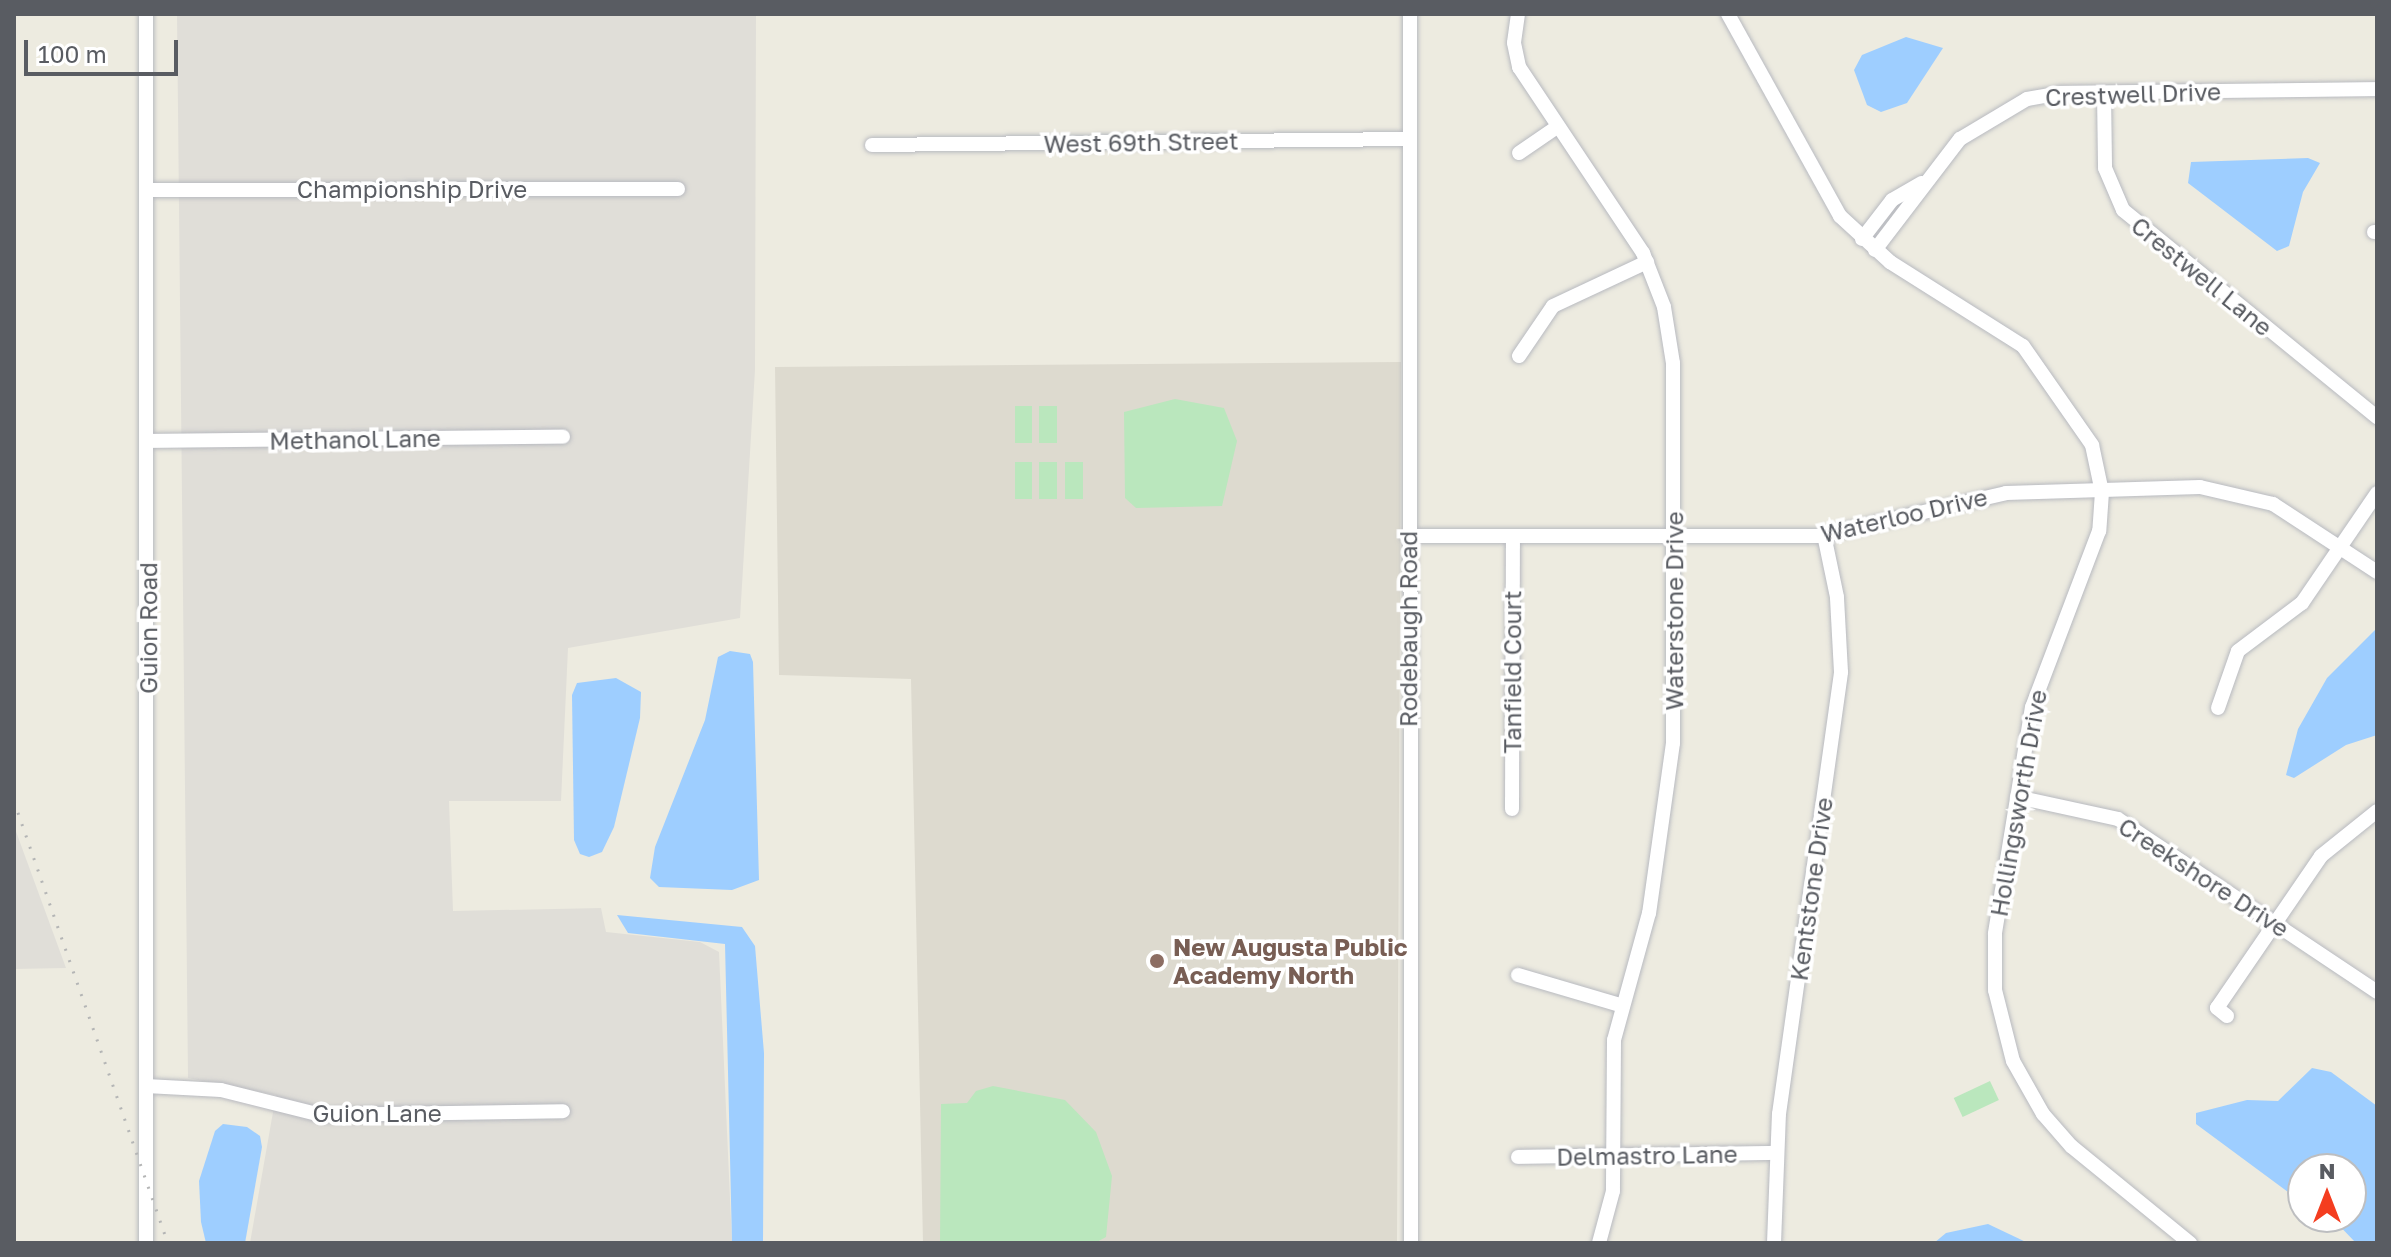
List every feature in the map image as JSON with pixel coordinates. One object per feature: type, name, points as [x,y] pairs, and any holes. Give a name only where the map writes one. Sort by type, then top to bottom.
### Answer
[{"type":"street","name":"Guion Road","points":[[146,14],[146,1243]]},
{"type":"street","name":"Rodebaugh Road","points":[[1410,14],[1407,536],[1411,1243]]},
{"type":"street","name":"Waterstone Drive","points":[[1518,14],[1517,62],[1647,262],[1673,354],[1673,743],[1649,913],[1612,1056],[1612,1201],[1599,1243]]},
{"type":"street","name":"Hollingsworth Drive","points":[[1728,14],[1817,183],[1862,239],[1997,324],[2037,360],[2086,431],[2102,492],[2094,553],[2038,686],[2017,797],[1993,956],[2009,1052],[2034,1101],[2061,1135],[2190,1243]]},
{"type":"street","name":"Crestwell Drive","points":[[1862,239],[1892,200],[1922,183],[1967,133],[2002,109],[2043,95],[2377,89]]},
{"type":"street","name":"Crestwell Lane","points":[[2104,93],[2105,168],[2123,210],[2377,417]]},
{"type":"street","points":[[1519,153],[1557,127]]},
{"type":"street","name":"West 69th Street","points":[[872,145],[1410,139]]},
{"type":"street","name":"Crestwell Drive","points":[[1875,250],[1916,201],[1922,183]]},
{"type":"street","name":"Championship Drive","points":[[147,190],[678,189]]},
{"type":"street","points":[[1519,356],[1553,306],[1647,262]]},
{"type":"street","name":"Methanol Lane","points":[[148,441],[563,437]]},
{"type":"street","name":"Waterloo Drive","points":[[1407,536],[1824,535],[1975,498],[2228,490],[2284,510],[2377,572]]},
{"type":"street","points":[[2218,708],[2242,646],[2302,603],[2377,493]]},
{"type":"street","name":"Kentstone Drive","points":[[1774,1243],[1776,1153],[1841,681],[1837,597],[1824,535]]},
{"type":"street","name":"Tanfield Court","points":[[1512,809],[1513,536]]},
{"type":"street","name":"Creekshore Drive","points":[[2017,797],[2118,819],[2377,992]]},
{"type":"street","points":[[2227,1016],[2217,1008],[2331,844],[2377,811]]},
{"type":"street","points":[[1518,975],[1623,1006]]},
{"type":"street","name":"Guion Lane","points":[[146,1086],[221,1090],[321,1115],[563,1111]]},
{"type":"street","name":"Delmastro Lane","points":[[1518,1157],[1776,1153]]},
{"type":"shaded area","points":[[177,14],[756,14],[755,370],[740,618],[568,648],[561,801],[449,801],[453,911],[601,908],[606,932],[700,942],[719,952],[732,1243],[250,1243],[276,1095],[188,1078]]},
{"type":"shaded area","name":"New Augusta Public Academy North","points":[[1401,362],[1397,1243],[923,1243],[911,679],[779,675],[775,367]]},
{"type":"shaded area","points":[[14,826],[66,968],[14,969]]},
{"type":"green space","points":[[1175,399],[1224,408],[1237,441],[1222,506],[1136,508],[1125,498],[1124,412]]},
{"type":"green space","points":[[1015,406],[1032,406],[1032,443],[1015,443]]},
{"type":"green space","points":[[1039,406],[1057,406],[1057,443],[1039,443]]},
{"type":"green space","points":[[1015,462],[1032,462],[1032,499],[1015,499]]},
{"type":"green space","points":[[1039,462],[1057,462],[1057,499],[1039,499]]},
{"type":"green space","points":[[1065,462],[1083,462],[1083,499],[1065,499]]},
{"type":"green space","points":[[1990,1081],[1999,1100],[1963,1117],[1954,1098]]},
{"type":"green space","points":[[993,1086],[1065,1100],[1096,1132],[1112,1176],[1106,1237],[1095,1243],[940,1243],[941,1104],[967,1103],[976,1091]]},
{"type":"water","points":[[1906,37],[1943,48],[1907,103],[1881,112],[1867,105],[1854,70],[1862,55]]},
{"type":"water","points":[[2308,158],[2320,163],[2303,192],[2289,246],[2277,251],[2188,183],[2191,162]]},
{"type":"water","points":[[2377,628],[2377,735],[2346,745],[2294,778],[2286,775],[2298,729],[2327,678]]},
{"type":"water","points":[[730,651],[750,654],[753,662],[759,880],[732,890],[659,887],[650,878],[655,847],[705,720],[718,657]]},
{"type":"water","points":[[616,678],[641,692],[640,718],[614,827],[602,852],[589,857],[580,854],[574,840],[572,695],[577,683]]},
{"type":"water","points":[[617,915],[742,927],[755,946],[764,1053],[763,1243],[732,1243],[725,944],[628,933]]},
{"type":"water","points":[[2312,1068],[2331,1072],[2377,1106],[2377,1243],[2356,1243],[2346,1233],[2367,1233],[2367,1153],[2287,1153],[2287,1191],[2196,1124],[2196,1113],[2247,1100],[2278,1101]]},
{"type":"water","points":[[223,1124],[247,1127],[260,1136],[262,1147],[245,1243],[206,1243],[201,1222],[199,1181],[215,1131]]},
{"type":"water","points":[[1988,1224],[2028,1243],[1934,1243],[1946,1233]]},
{"type":"railway","points":[[14,801],[168,1243]]},
{"type":"place","name":"New Augusta Public Academy North","points":[[1157,961]]}]
